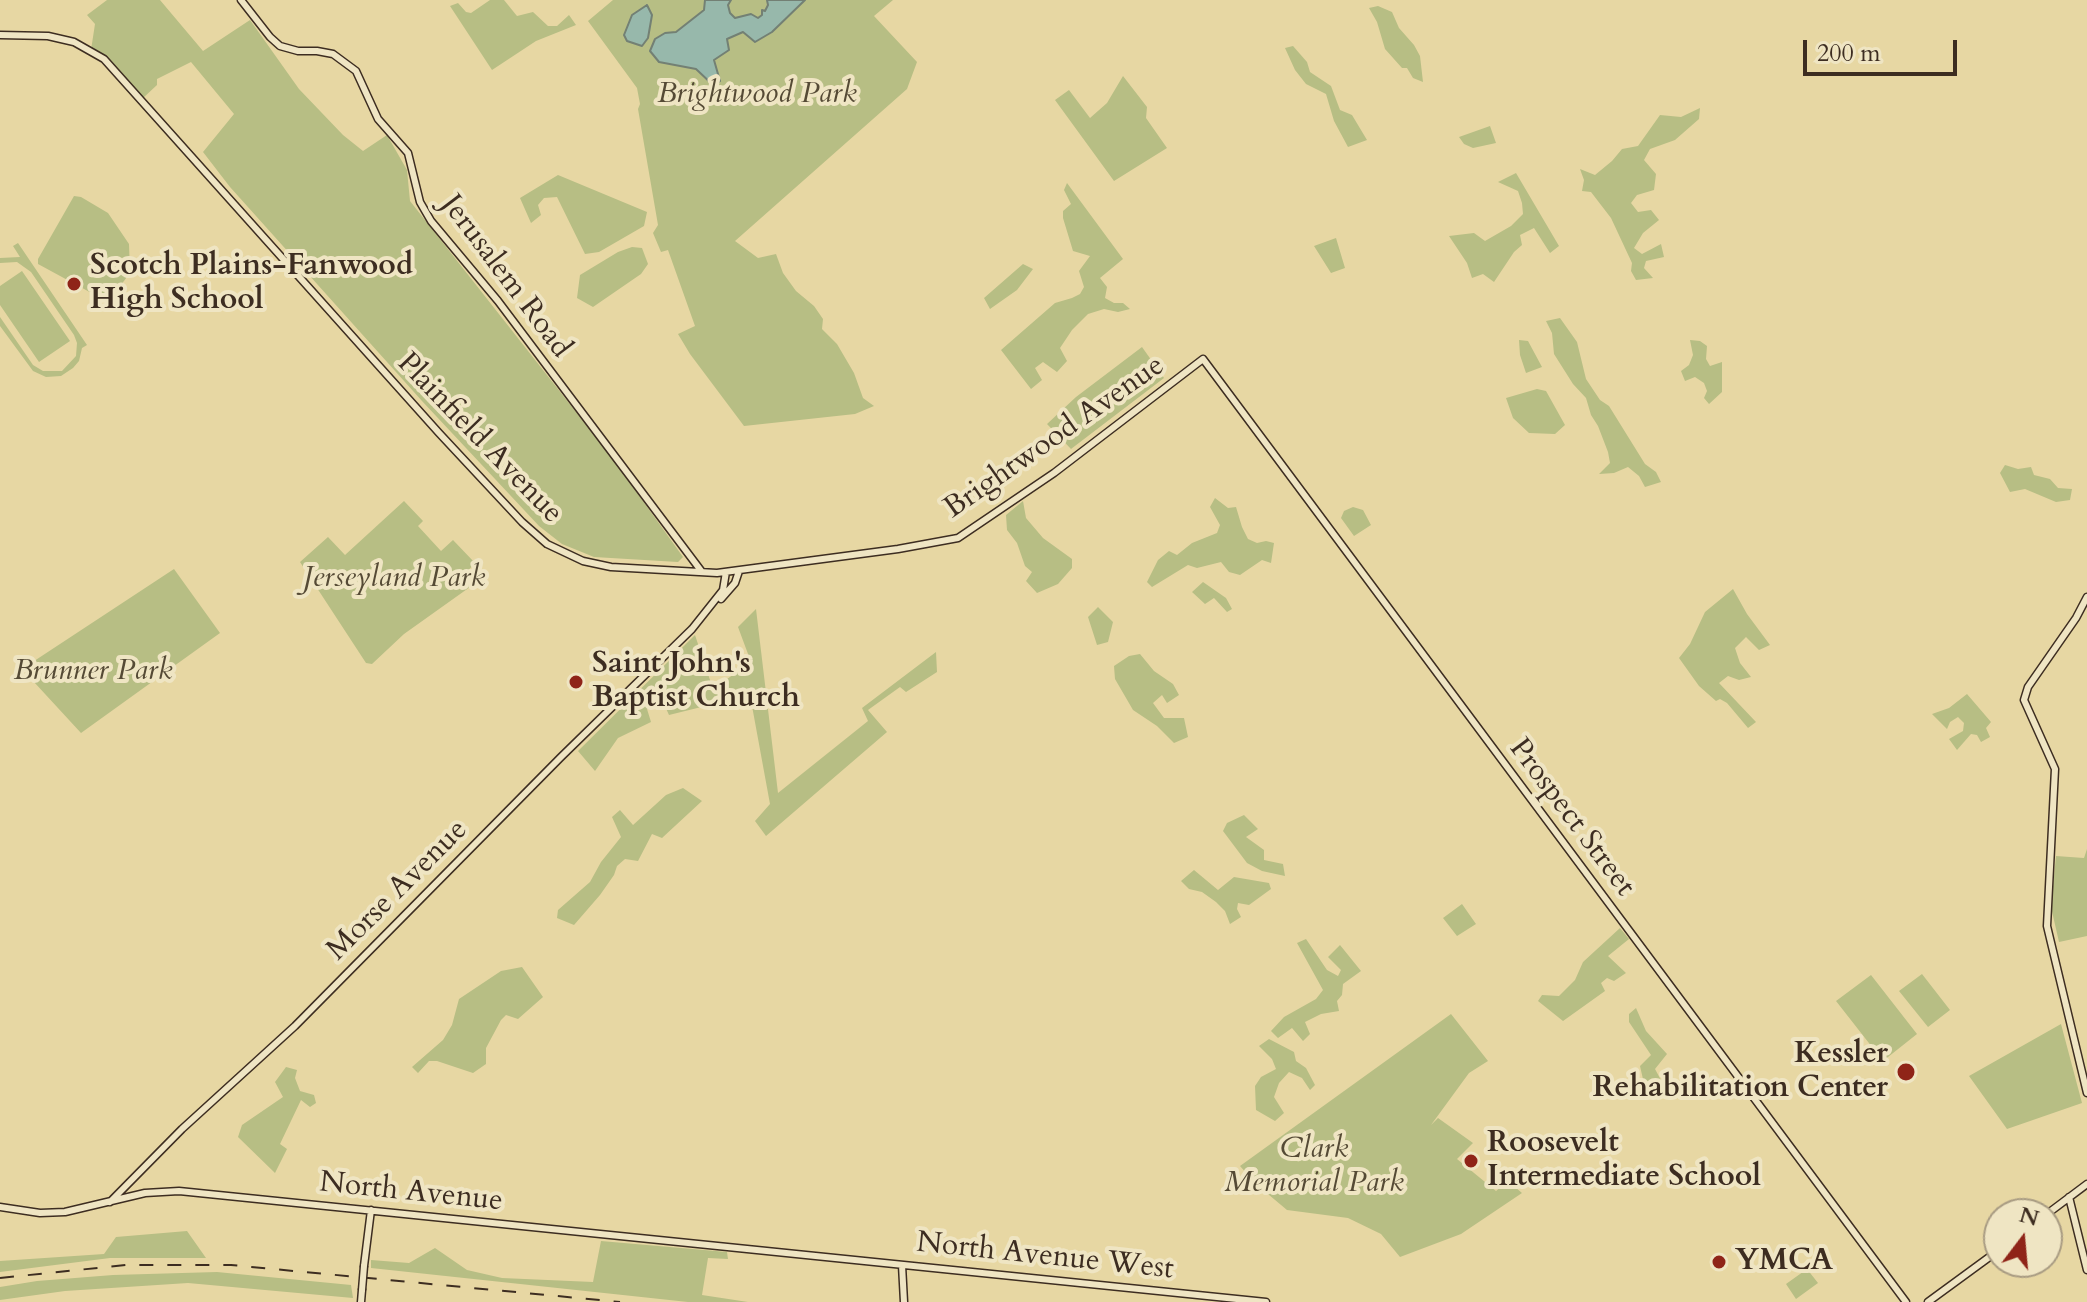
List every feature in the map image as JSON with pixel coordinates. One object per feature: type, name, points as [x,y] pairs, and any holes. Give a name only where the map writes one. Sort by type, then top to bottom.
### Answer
[{"type":"street","name":"Jerusalem Road","points":[[241,0],[280,46],[293,51],[333,54],[356,71],[378,119],[408,153],[420,202],[431,221],[498,301],[702,572]]},
{"type":"street","name":"Plainfield Avenue","points":[[0,35],[48,36],[82,45],[115,69],[439,433],[537,536],[570,557],[598,565],[702,572],[739,571]]},
{"type":"street","name":"Brightwood Avenue","points":[[739,571],[958,538],[1054,473],[1203,359]]},
{"type":"street","name":"Prospect Street","points":[[1203,359],[1906,1302]]},
{"type":"street","name":"Morse Avenue","points":[[110,1202],[182,1129],[295,1026],[692,629],[735,583],[739,571]]},
{"type":"street","name":"Morse Avenue","points":[[712,606],[726,584],[726,572]]},
{"type":"street","points":[[2087,597],[2028,687],[2024,700],[2055,769],[2047,926],[2087,1093]]},
{"type":"street","points":[[129,1182],[130,1189],[138,1195]]},
{"type":"street","points":[[2063,1202],[2087,1184]]},
{"type":"street","name":"North Avenue","points":[[0,1207],[53,1212],[79,1210],[138,1195],[179,1191],[820,1257]]},
{"type":"street","points":[[2069,1197],[2087,1270]]},
{"type":"street","points":[[361,1302],[371,1210]]},
{"type":"street","name":"North Avenue West","points":[[820,1257],[1266,1302]]},
{"type":"street","points":[[1928,1302],[1983,1262]]},
{"type":"street","points":[[902,1265],[904,1302]]},
{"type":"green space","points":[[107,0],[160,0],[203,51],[250,20],[299,89],[343,135],[363,151],[387,135],[407,170],[410,201],[613,459],[683,557],[678,562],[594,557],[562,544],[539,526],[422,401],[230,187],[203,152],[234,114],[191,62],[157,79],[157,85],[142,99],[91,50],[95,24],[87,15]]},
{"type":"green space","points":[[490,0],[504,0],[517,16],[533,12],[548,26],[557,26],[569,15],[576,25],[536,41],[492,70],[450,6],[458,3],[471,13]]},
{"type":"green space","name":"Brightwood Park","points":[[613,0],[893,0],[874,16],[917,62],[907,89],[735,241],[758,258],[776,254],[783,273],[796,291],[814,306],[823,319],[822,329],[837,344],[854,373],[863,398],[874,406],[855,414],[744,426],[690,354],[678,334],[695,326],[668,250],[661,252],[653,233],[658,225],[637,88],[588,21]]},
{"type":"green space","points":[[1378,6],[1392,12],[1399,28],[1414,45],[1420,56],[1423,82],[1413,78],[1407,68],[1402,68],[1385,49],[1369,8]]},
{"type":"green space","points":[[1293,46],[1307,62],[1310,72],[1331,86],[1340,110],[1352,115],[1367,140],[1348,147],[1334,121],[1326,94],[1306,84],[1295,70],[1285,48]]},
{"type":"green space","points":[[1123,76],[1147,107],[1146,118],[1167,148],[1114,181],[1055,100],[1069,90],[1090,118],[1107,103]]},
{"type":"green space","points":[[1700,108],[1699,119],[1675,140],[1650,149],[1644,160],[1656,174],[1654,190],[1637,195],[1631,203],[1638,212],[1651,210],[1659,220],[1643,233],[1634,248],[1642,254],[1661,244],[1664,257],[1646,261],[1644,268],[1653,278],[1636,280],[1631,271],[1632,263],[1611,218],[1591,192],[1582,191],[1584,180],[1580,169],[1595,175],[1622,149],[1638,146],[1660,115],[1681,117]]},
{"type":"green space","points":[[1490,126],[1496,143],[1473,148],[1464,144],[1459,137]]},
{"type":"green space","points":[[1516,173],[1559,246],[1550,253],[1534,228],[1520,235],[1522,245],[1494,282],[1483,274],[1472,278],[1467,263],[1449,236],[1474,233],[1485,241],[1511,226],[1523,214],[1522,203],[1518,191],[1498,182]]},
{"type":"green space","points":[[558,175],[647,212],[644,226],[599,252],[585,254],[557,197],[544,198],[538,205],[541,215],[531,223],[520,198]]},
{"type":"green space","points":[[1067,183],[1123,259],[1100,278],[1107,287],[1105,298],[1114,303],[1123,303],[1130,309],[1118,312],[1104,309],[1088,314],[1060,348],[1067,361],[1057,372],[1043,362],[1035,368],[1042,380],[1031,389],[1001,350],[1055,303],[1080,294],[1084,287],[1079,271],[1090,256],[1073,251],[1063,218],[1063,211],[1071,204],[1064,190]]},
{"type":"green space","points":[[74,196],[108,213],[129,244],[130,273],[108,302],[38,264]]},
{"type":"green space","points":[[1336,238],[1345,268],[1331,273],[1314,246]]},
{"type":"green space","points":[[18,243],[87,345],[82,348],[79,361],[61,376],[46,377],[33,371],[0,326],[0,317],[33,365],[43,371],[62,371],[76,356],[74,335],[31,272],[17,262],[0,263],[0,258],[20,257],[13,246]]},
{"type":"green space","points":[[632,247],[642,248],[648,264],[641,274],[593,307],[577,298],[580,275]]},
{"type":"green space","points":[[1023,264],[1033,269],[1017,290],[990,309],[984,298]]},
{"type":"green space","points":[[22,271],[70,341],[39,362],[0,305],[0,286]]},
{"type":"green space","points":[[1560,318],[1577,342],[1586,379],[1600,400],[1609,406],[1645,464],[1656,472],[1661,482],[1645,487],[1639,476],[1628,467],[1614,473],[1599,474],[1610,463],[1608,452],[1586,398],[1554,354],[1552,333],[1546,321]]},
{"type":"green space","points":[[1519,340],[1528,341],[1542,367],[1526,373]]},
{"type":"green space","points":[[1690,340],[1707,346],[1706,359],[1710,366],[1722,362],[1722,392],[1709,404],[1704,398],[1707,391],[1704,383],[1695,377],[1685,381],[1681,371],[1689,365],[1693,355]]},
{"type":"green space","points":[[1142,347],[1164,378],[1071,449],[1047,424],[1076,397]]},
{"type":"green space","points":[[1537,389],[1546,391],[1565,425],[1555,434],[1529,433],[1513,418],[1506,398]]},
{"type":"green space","points":[[2005,465],[2018,469],[2031,467],[2034,475],[2050,479],[2058,488],[2072,489],[2070,500],[2056,502],[2025,489],[2010,492],[2000,473]]},
{"type":"green space","points":[[1215,498],[1228,508],[1236,507],[1248,539],[1257,543],[1274,543],[1271,563],[1262,560],[1240,575],[1229,572],[1221,562],[1197,568],[1188,565],[1152,587],[1147,582],[1158,560],[1169,551],[1177,555],[1192,543],[1217,533],[1220,525],[1210,507]]},
{"type":"green space","name":"Jerseyland Park","points":[[404,501],[423,521],[418,526],[441,551],[453,540],[475,563],[464,575],[470,587],[404,634],[372,664],[366,663],[300,562],[328,537],[345,555]]},
{"type":"green space","points":[[1023,501],[1026,518],[1043,538],[1072,559],[1072,568],[1058,584],[1037,593],[1026,581],[1032,572],[1025,566],[1017,543],[1007,530],[1006,515]]},
{"type":"green space","points":[[1353,507],[1363,510],[1371,525],[1354,536],[1341,518],[1344,511]]},
{"type":"green space","name":"Brunner Park","points":[[174,569],[220,633],[81,733],[22,669]]},
{"type":"green space","points":[[1203,582],[1226,598],[1232,609],[1227,612],[1214,598],[1205,604],[1192,592]]},
{"type":"green space","points":[[1733,589],[1770,645],[1759,650],[1746,637],[1735,648],[1740,663],[1751,677],[1739,680],[1728,676],[1719,683],[1756,722],[1748,728],[1727,703],[1720,699],[1716,701],[1699,686],[1679,658],[1690,644],[1705,612]]},
{"type":"green space","points":[[1098,607],[1113,622],[1108,642],[1097,645],[1088,617]]},
{"type":"green space","points":[[756,609],[778,793],[868,721],[862,708],[936,652],[937,672],[906,692],[900,687],[868,710],[887,732],[766,836],[755,821],[770,804],[750,695],[669,715],[664,704],[647,709],[651,722],[618,738],[595,771],[578,751],[695,635],[713,689],[751,662],[738,627]]},
{"type":"green space","points":[[1140,654],[1154,671],[1173,684],[1179,695],[1167,703],[1162,695],[1153,703],[1164,718],[1184,718],[1188,737],[1174,743],[1157,726],[1133,710],[1115,679],[1114,666],[1129,656]]},
{"type":"green space","points":[[1967,694],[1991,722],[1986,728],[1990,737],[1981,742],[1977,735],[1971,734],[1957,750],[1949,739],[1963,731],[1964,723],[1958,717],[1950,722],[1947,729],[1932,714],[1949,708]]},
{"type":"green space","points":[[683,788],[702,801],[662,838],[652,834],[638,861],[625,859],[617,866],[600,895],[574,925],[557,918],[558,910],[590,882],[621,837],[612,817],[620,810],[633,825],[666,795]]},
{"type":"green space","points":[[1244,815],[1258,829],[1246,837],[1264,850],[1264,860],[1283,864],[1285,876],[1262,871],[1247,863],[1223,831],[1227,823]]},
{"type":"green space","points":[[2087,849],[2087,936],[2059,942],[2051,907],[2056,856],[2084,858]]},
{"type":"green space","points":[[1194,870],[1218,890],[1234,877],[1269,883],[1271,889],[1249,905],[1238,903],[1241,917],[1230,924],[1225,911],[1216,902],[1202,892],[1189,889],[1181,881]]},
{"type":"green space","points":[[1462,904],[1476,924],[1457,936],[1443,918]]},
{"type":"green space","points":[[1620,928],[1629,939],[1608,956],[1626,973],[1614,981],[1607,978],[1601,983],[1605,991],[1563,1021],[1538,1001],[1542,995],[1559,996],[1575,980],[1583,962]]},
{"type":"green space","points":[[1306,939],[1327,970],[1338,976],[1341,970],[1328,957],[1340,945],[1361,971],[1343,984],[1342,995],[1337,1001],[1339,1011],[1321,1014],[1305,1022],[1310,1034],[1303,1041],[1292,1028],[1278,1038],[1271,1031],[1284,1017],[1316,999],[1323,990],[1297,943]]},
{"type":"green space","points":[[522,967],[543,997],[518,1019],[506,1015],[501,1020],[486,1048],[486,1064],[473,1073],[437,1061],[429,1061],[418,1073],[412,1067],[443,1040],[452,1025],[459,999],[501,971]]},
{"type":"green space","points":[[1922,974],[1950,1010],[1928,1027],[1899,991]]},
{"type":"green space","points":[[1871,975],[1917,1034],[1883,1061],[1836,1001]]},
{"type":"green space","points":[[1636,1008],[1646,1031],[1667,1054],[1655,1069],[1662,1082],[1645,1088],[1640,1066],[1651,1055],[1629,1022],[1629,1014]]},
{"type":"green space","name":"Clark Memorial Park","points":[[1451,1014],[1488,1061],[1469,1073],[1431,1125],[1438,1118],[1473,1143],[1457,1159],[1496,1191],[1508,1181],[1522,1193],[1461,1234],[1400,1257],[1381,1234],[1348,1218],[1287,1210],[1240,1166]]},
{"type":"green space","points":[[2061,1024],[2082,1103],[2007,1129],[1969,1076]]},
{"type":"green space","points":[[1269,1039],[1294,1052],[1296,1061],[1306,1068],[1315,1085],[1310,1090],[1302,1078],[1289,1072],[1279,1083],[1274,1097],[1284,1113],[1275,1121],[1256,1110],[1255,1086],[1261,1077],[1276,1069],[1272,1059],[1259,1046]]},
{"type":"green space","points":[[286,1067],[297,1070],[295,1078],[300,1091],[314,1095],[316,1103],[310,1107],[301,1100],[280,1144],[287,1149],[275,1173],[238,1137],[242,1125],[283,1097],[275,1082]]},
{"type":"green space","points":[[187,1231],[206,1258],[110,1258],[0,1272],[0,1261],[104,1254],[116,1237]]},
{"type":"green space","points":[[601,1241],[727,1252],[728,1259],[708,1258],[702,1295],[748,1302],[688,1302],[371,1268],[371,1260],[409,1263],[435,1248],[467,1270],[502,1278],[593,1282]]},
{"type":"green space","points":[[1807,1269],[1818,1283],[1796,1299],[1786,1284]]},
{"type":"green space","points":[[217,1272],[351,1285],[353,1298],[188,1283],[65,1291],[0,1300],[0,1287],[37,1281]]},
{"type":"shaded area","points":[[705,0],[731,0],[728,5],[735,18],[751,14],[758,18],[768,5],[767,0],[805,0],[772,32],[755,42],[743,32],[727,39],[729,50],[714,60],[720,81],[714,86],[696,69],[659,62],[650,51],[655,39],[665,33],[676,32],[704,10]]},
{"type":"shaded area","points":[[647,5],[652,15],[648,38],[642,46],[627,41],[624,35],[632,15]]},
{"type":"railway","points":[[0,1278],[126,1265],[231,1265],[620,1302]]},
{"type":"place","name":"Scotch Plains-Fanwood High School","points":[[74,284]]},
{"type":"place","name":"Saint John's Baptist Church","points":[[576,682]]},
{"type":"place","name":"Kessler Rehabilitation Center","points":[[1906,1072]]},
{"type":"place","name":"Roosevelt Intermediate School","points":[[1471,1161]]},
{"type":"place","name":"YMCA","points":[[1719,1262]]}]
